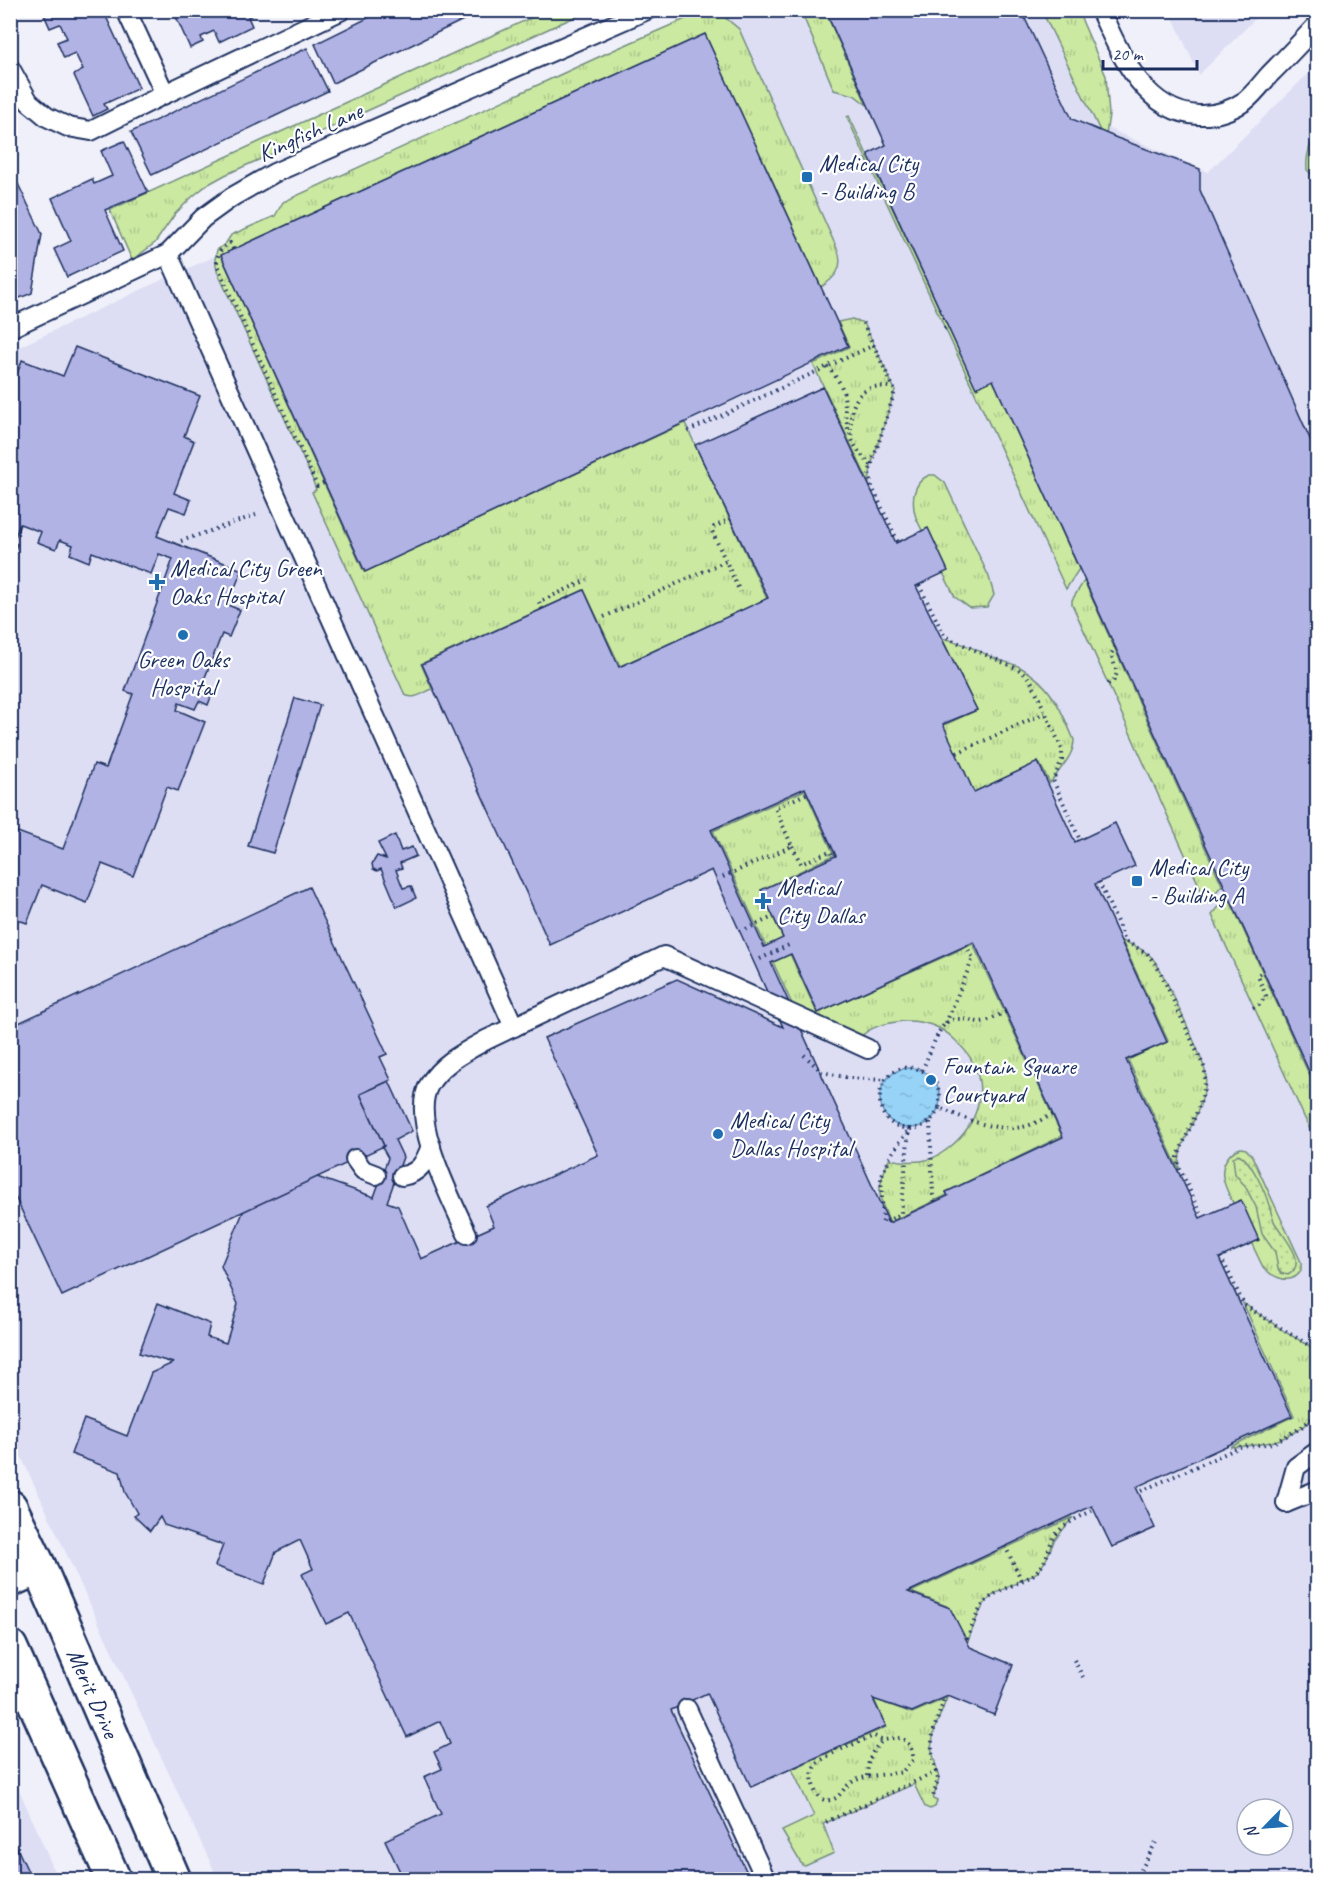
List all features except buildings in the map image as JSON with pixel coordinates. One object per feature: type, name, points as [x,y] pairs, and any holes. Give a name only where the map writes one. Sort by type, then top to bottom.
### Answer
[{"type":"street","name":"Merit Drive","points":[[10,1507],[25,1574],[174,1880]]},
{"type":"street","points":[[10,1647],[23,1698],[114,1880]]},
{"type":"lane","points":[[126,10],[165,94]]},
{"type":"lane","points":[[10,68],[29,102],[47,117],[68,128],[91,131],[308,18],[342,10]]},
{"type":"lane","name":"Kingfish Lane","points":[[10,328],[168,254],[203,218],[249,186],[274,173],[647,10]]},
{"type":"lane","points":[[1100,10],[1130,67],[1140,83],[1156,100],[1180,113],[1210,116],[1229,111],[1247,99],[1317,24]]},
{"type":"lane","points":[[168,254],[514,1027]]},
{"type":"lane","points":[[467,1234],[442,1180],[431,1146],[423,1111],[428,1087],[438,1073],[462,1054],[664,956],[868,1048]]},
{"type":"lane","points":[[402,1176],[412,1175],[425,1163],[431,1146]]},
{"type":"lane","points":[[355,1159],[363,1170],[376,1175]]},
{"type":"lane","points":[[1317,1451],[1296,1467],[1286,1503],[1317,1490]]},
{"type":"lane","points":[[687,1709],[766,1880]]},
{"type":"path","points":[[233,249],[230,243],[221,250],[217,265],[317,486],[324,483]]},
{"type":"path","points":[[863,323],[894,388],[871,465],[869,480],[898,542]]},
{"type":"path","points":[[688,432],[874,345]]},
{"type":"path","points":[[827,367],[843,388],[844,418],[853,441],[871,465]]},
{"type":"path","points":[[853,441],[850,422],[851,409],[856,399],[871,387],[894,388]]},
{"type":"path","points":[[181,542],[256,515]]},
{"type":"path","points":[[731,519],[714,527],[712,531],[740,592]]},
{"type":"path","points":[[604,617],[726,561]]},
{"type":"path","points":[[542,609],[539,602],[587,580]]},
{"type":"path","points":[[919,585],[944,635],[1022,672],[1032,683],[1063,754],[1053,780],[1080,840]]},
{"type":"path","points":[[1108,684],[1114,680],[1117,673],[1111,654],[1115,646]]},
{"type":"path","points":[[957,753],[1045,713]]},
{"type":"path","points":[[808,793],[775,808],[801,864],[830,851],[833,857]]},
{"type":"path","points":[[723,877],[792,846]]},
{"type":"path","points":[[1099,882],[1126,942],[1146,953],[1160,970],[1204,1067],[1206,1075],[1204,1089],[1178,1157],[1179,1167],[1202,1217]]},
{"type":"path","points":[[746,929],[773,917]]},
{"type":"path","points":[[760,959],[791,944]]},
{"type":"path","points":[[922,1071],[973,958],[966,945]]},
{"type":"path","points":[[1253,1008],[1259,1005],[1266,996],[1258,976],[1262,970]]},
{"type":"path","points":[[945,1023],[963,1018],[983,1021],[1006,1012]]},
{"type":"path","points":[[804,1055],[822,1072],[850,1078],[886,1080]]},
{"type":"path","points":[[909,1068],[922,1071],[936,1081],[939,1091],[939,1108],[930,1122],[924,1125],[909,1129],[896,1126],[882,1112],[879,1102],[880,1092],[890,1074],[899,1069],[909,1068]]},
{"type":"path","points":[[939,1108],[1004,1128],[1022,1127],[1053,1114]]},
{"type":"path","points":[[930,1122],[935,1202]]},
{"type":"path","points":[[909,1129],[901,1214],[883,1223],[880,1177],[892,1153],[909,1129]]},
{"type":"path","points":[[1221,1257],[1244,1305],[1317,1351]]},
{"type":"path","points":[[1141,1491],[1240,1447],[1273,1443],[1299,1429],[1317,1413]]},
{"type":"path","points":[[967,1640],[976,1615],[985,1601],[999,1591],[1037,1572],[1052,1542],[1068,1522],[1092,1511]]},
{"type":"path","points":[[1005,1546],[1022,1581]]},
{"type":"path","points":[[1074,1660],[1083,1677]]},
{"type":"path","points":[[933,1797],[938,1779],[931,1747],[934,1727],[944,1700]]},
{"type":"path","points":[[874,1737],[883,1740],[899,1738],[906,1740],[914,1752],[913,1760],[902,1772],[867,1776],[846,1786],[837,1798],[830,1801],[815,1792],[812,1774],[815,1766],[836,1750],[867,1738],[874,1737]]},
{"type":"path","points":[[867,1776],[868,1760],[872,1751],[883,1740]]},
{"type":"path","points":[[826,1822],[936,1772]]},
{"type":"path","points":[[1141,1870],[1156,1840]]},
{"type":"shaded area","name":"Medical City Dallas","points":[[727,11],[1049,11],[1101,125],[1208,172],[1317,65],[1317,1879],[218,1879],[11,1435],[10,351],[270,232]]},
{"type":"shaded area","points":[[1170,11],[1263,11],[1199,75]]},
{"type":"shaded area","points":[[11,1771],[58,1879],[11,1879]]},
{"type":"green space","points":[[548,10],[588,11],[225,175],[192,197],[175,214],[155,243],[132,260],[110,210]]},
{"type":"green space","points":[[801,11],[825,11],[867,105],[854,95],[834,90]]},
{"type":"green space","points":[[1042,11],[1078,11],[1106,76],[1109,115],[1105,141]]},
{"type":"green space","points":[[712,12],[722,15],[739,29],[838,251],[840,263],[837,272],[821,287],[705,34],[221,255],[364,572],[685,423],[767,599],[620,666],[584,590],[421,664],[432,689],[415,696],[405,695],[312,492],[316,490],[312,478],[217,271],[215,259],[217,250],[226,243],[231,235],[275,216],[283,202],[616,49],[699,13]]},
{"type":"green space","points":[[849,116],[976,387],[993,380],[1079,569],[1066,589],[847,117]]},
{"type":"green space","points":[[1317,134],[1317,176],[1315,177],[1307,170],[1307,160],[1310,147]]},
{"type":"green space","points":[[852,319],[864,323],[895,390],[871,466],[869,483],[813,364],[849,347],[838,322]]},
{"type":"green space","points":[[935,475],[945,483],[989,577],[994,595],[987,607],[970,608],[955,597],[916,518],[914,493],[923,478]]},
{"type":"green space","points":[[1084,581],[1222,885],[1207,903],[1072,604],[1072,600]]},
{"type":"green space","points":[[942,638],[1017,666],[1040,681],[1054,698],[1074,740],[1072,752],[1050,783],[1040,764],[973,795],[942,726],[977,710]]},
{"type":"green space","points":[[805,790],[834,855],[761,890],[817,1013],[973,944],[1062,1136],[890,1222],[880,1197],[880,1185],[889,1159],[910,1162],[930,1159],[959,1139],[973,1119],[977,1108],[979,1085],[977,1073],[962,1047],[949,1034],[937,1027],[904,1021],[875,1027],[861,1037],[793,1006],[713,831]]},
{"type":"green space","points":[[1228,896],[1317,1092],[1317,1145],[1212,915]]},
{"type":"green space","points":[[1122,941],[1147,953],[1158,967],[1184,1018],[1200,1055],[1206,1077],[1197,1113],[1181,1150],[1179,1170],[1128,1060],[1168,1041]]},
{"type":"green space","points":[[1241,1148],[1246,1149],[1252,1156],[1301,1262],[1301,1271],[1297,1276],[1282,1279],[1263,1267],[1226,1189],[1223,1172],[1225,1163],[1233,1152]]},
{"type":"green space","points":[[1238,1154],[1248,1162],[1257,1176],[1274,1221],[1295,1256],[1294,1270],[1288,1275],[1281,1273],[1278,1269],[1275,1252],[1262,1234],[1256,1207],[1245,1186],[1235,1174],[1233,1158]]},
{"type":"green space","points":[[1243,1303],[1317,1350],[1317,1414],[1297,1431],[1277,1440],[1230,1447],[1294,1416]]},
{"type":"green space","points":[[1073,1517],[1054,1541],[1038,1572],[994,1594],[985,1603],[966,1646],[947,1606],[911,1592]]},
{"type":"green space","points":[[947,1698],[935,1728],[931,1747],[939,1778],[933,1799],[937,1801],[935,1807],[930,1809],[925,1807],[914,1784],[823,1824],[834,1853],[805,1866],[802,1865],[782,1831],[814,1816],[792,1769],[886,1727],[874,1699],[912,1713]]},
{"type":"water","points":[[904,1068],[916,1068],[932,1076],[938,1086],[940,1098],[938,1110],[932,1120],[916,1128],[904,1128],[888,1120],[880,1104],[880,1092],[888,1076]]},
{"type":"place","name":"Medical City - Building B","points":[[807,177]]},
{"type":"place","name":"Medical City Green Oaks Hospital","points":[[157,582]]},
{"type":"place","name":"Green Oaks Hospital","points":[[183,635]]},
{"type":"place","name":"Medical City - Building A","points":[[1137,881]]},
{"type":"place","name":"Medical City Dallas","points":[[763,901]]},
{"type":"place","name":"Fountain Square Courtyard","points":[[931,1080]]},
{"type":"place","name":"Medical City Dallas Hospital","points":[[718,1134]]}]
